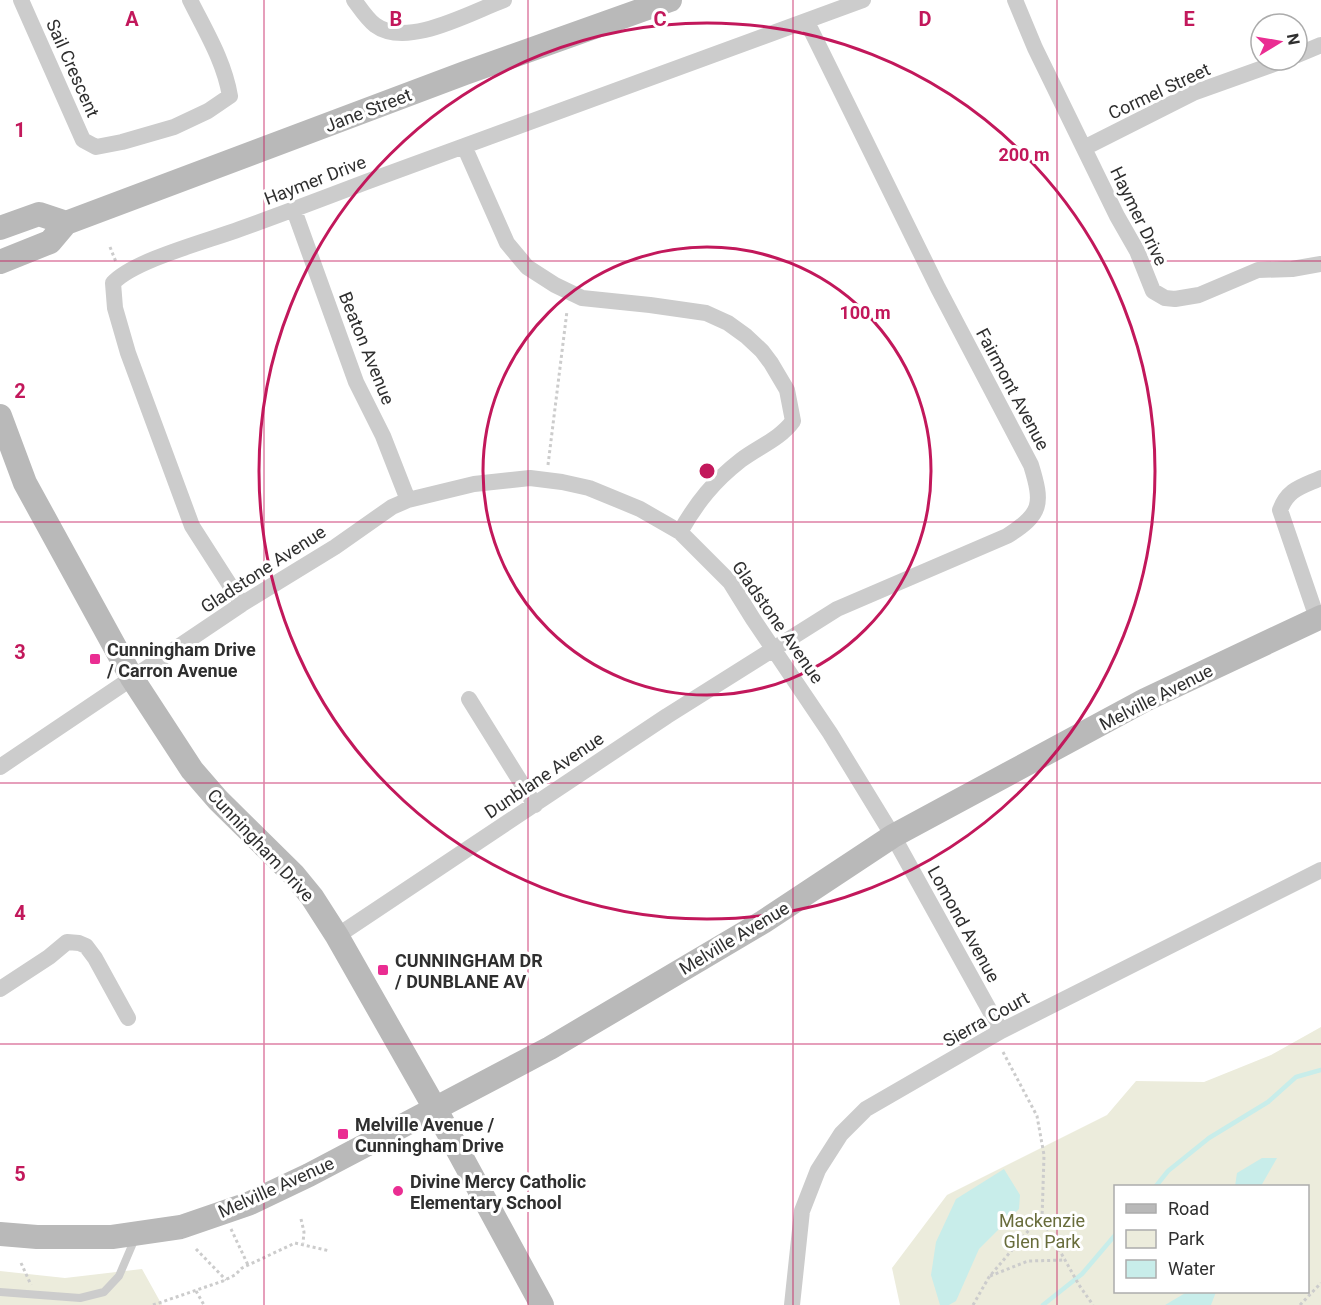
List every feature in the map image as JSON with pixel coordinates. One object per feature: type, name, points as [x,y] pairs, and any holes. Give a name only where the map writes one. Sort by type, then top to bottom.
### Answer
[{"type":"street","name":"Sail Crescent","points":[[21,0],[83,140],[96,147],[122,142],[174,126],[208,111],[230,96],[227,79],[214,44],[190,0]]},
{"type":"street","points":[[354,0],[375,25],[392,33],[422,31],[504,0]]},
{"type":"street","name":"Jane Street","points":[[0,262],[50,242],[66,223],[465,73],[670,0]]},
{"type":"street","name":"Haymer Drive","points":[[242,604],[192,526],[128,353],[115,308],[113,283],[120,275],[152,260],[294,210],[863,0]]},
{"type":"street","name":"Haymer Drive","points":[[1015,0],[1035,48],[1117,216],[1137,251],[1153,291],[1165,298],[1174,299],[1199,295],[1258,270],[1292,269],[1321,264]]},
{"type":"street","name":"Fairmont Avenue","points":[[774,650],[837,609],[1007,536],[1027,523],[1036,510],[1038,494],[1031,465],[938,288],[807,22]]},
{"type":"street","name":"Cormel Street","points":[[1084,148],[1193,93],[1252,72]]},
{"type":"street","points":[[464,146],[507,243],[527,267],[555,285],[582,298],[706,313],[728,323],[746,336],[762,351],[781,377],[787,390],[793,421],[786,431],[743,459],[721,477],[698,501],[680,532]]},
{"type":"street","name":"Beaton Avenue","points":[[294,210],[356,382],[383,436],[408,500]]},
{"type":"street","points":[[0,228],[39,214],[66,223]]},
{"type":"street","name":"Cunningham Drive","points":[[0,416],[25,483],[132,678],[192,770],[218,800],[294,875],[312,897],[337,936],[436,1110],[542,1305]]},
{"type":"street","name":"Gladstone Avenue","points":[[0,767],[242,604],[335,547],[392,507],[408,500],[474,484],[530,478],[562,482],[589,489],[640,509],[680,532],[730,582],[830,733],[893,836]]},
{"type":"street","points":[[1319,617],[1280,510],[1285,498],[1295,489],[1321,478]]},
{"type":"street","name":"Melville Avenue","points":[[0,1233],[37,1237],[102,1237],[138,1233],[181,1227],[248,1204],[436,1110],[550,1048],[763,922],[893,836],[1145,700],[1319,617]]},
{"type":"street","name":"Dunblane Avenue","points":[[337,936],[667,716],[774,650]]},
{"type":"street","points":[[468,699],[535,805]]},
{"type":"street","name":"Lomond Avenue","points":[[893,836],[1000,1031]]},
{"type":"street","name":"Sierra Court","points":[[792,1305],[802,1211],[818,1170],[841,1134],[866,1109],[1000,1031],[1321,870]]},
{"type":"street","points":[[0,989],[49,957],[67,942],[79,943],[86,946],[95,958],[128,1018]]},
{"type":"lane","points":[[0,1292],[80,1298],[104,1292],[119,1276],[138,1233]]},
{"type":"path","points":[[548,465],[567,311]]},
{"type":"path","points":[[1003,1052],[1037,1116],[1044,1155],[1042,1219],[1079,1285],[1093,1305]]},
{"type":"path","points":[[224,1213],[248,1265]]},
{"type":"path","points":[[301,1219],[304,1232],[303,1243]]},
{"type":"path","points":[[973,1305],[989,1276],[1035,1223],[1042,1219]]},
{"type":"path","points":[[153,1305],[226,1280],[248,1265],[295,1243],[330,1251]]},
{"type":"path","points":[[196,1249],[226,1280]]},
{"type":"path","points":[[989,1276],[1028,1262],[1065,1260]]},
{"type":"path","points":[[1300,1305],[1321,1283]]},
{"type":"path","points":[[196,1290],[204,1305]]},
{"type":"green space","name":"Mackenzie Glen Park","points":[[1321,1027],[1321,1305],[900,1305],[892,1268],[947,1195],[1107,1115],[1136,1081],[1204,1082],[1271,1055]]},
{"type":"green space","points":[[142,1269],[162,1305],[0,1305],[0,1271],[65,1278]]},
{"type":"water","points":[[1262,1158],[1277,1158],[1262,1185],[1235,1185],[1237,1173]]},
{"type":"water","points":[[1004,1169],[1020,1195],[1019,1209],[979,1249],[956,1301],[949,1305],[940,1305],[931,1275],[936,1242],[956,1199]]},
{"type":"water","points":[[1185,1293],[1216,1293],[1211,1305],[1165,1305]]},
{"type":"waterway","points":[[1157,1185],[1168,1171],[1209,1138],[1268,1102],[1296,1077],[1321,1070]]},
{"type":"waterway","points":[[1043,1305],[1082,1274],[1114,1236]]},
{"type":"place","name":"Cunningham Drive / Carron Avenue","points":[[95,659]]},
{"type":"place","name":"CUNNINGHAM DR / DUNBLANE AV","points":[[383,970]]},
{"type":"place","name":"Melville Avenue / Cunningham Drive","points":[[343,1134]]},
{"type":"place","name":"Divine Mercy Catholic Elementary School","points":[[398,1191]]}]
